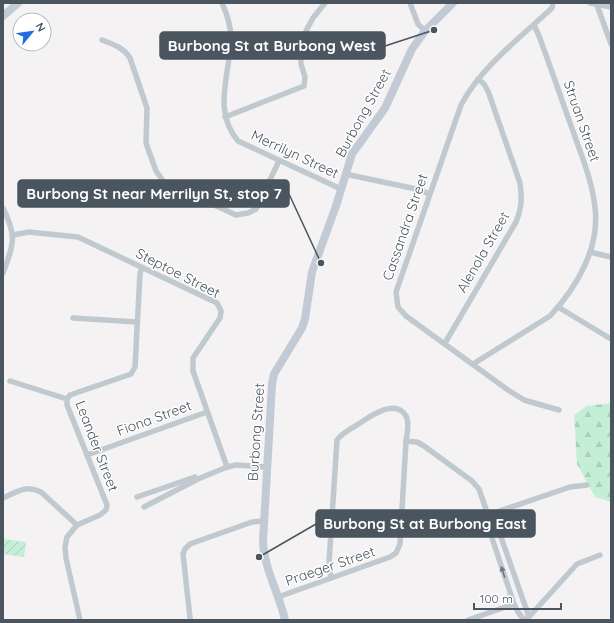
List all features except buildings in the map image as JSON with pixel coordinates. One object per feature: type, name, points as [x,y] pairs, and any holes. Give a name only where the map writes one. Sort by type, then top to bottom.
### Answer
[{"type":"street","points":[[3,16],[18,3]]},
{"type":"street","name":"Merrilyn Street","points":[[222,3],[230,24],[231,39],[223,104],[225,117],[231,132],[238,141],[341,189]]},
{"type":"street","points":[[225,117],[304,86],[305,77],[301,64],[300,42],[313,18],[325,3]]},
{"type":"street","points":[[410,3],[418,24],[425,31]]},
{"type":"street","name":"Burbong Street","points":[[285,620],[264,558],[262,541],[266,467],[274,374],[302,328],[305,319],[312,272],[352,154],[384,108],[412,49],[425,31],[453,3]]},
{"type":"street","name":"Cassandra Street","points":[[553,3],[552,8],[488,68],[466,94],[429,194],[396,292],[396,299],[398,307],[406,316],[508,390],[524,400],[559,410]]},
{"type":"street","points":[[590,3],[611,7]]},
{"type":"street","points":[[597,5],[611,44]]},
{"type":"street","name":"Struan Street","points":[[473,364],[545,319],[558,307],[579,278],[590,252],[595,208],[588,176],[534,25]]},
{"type":"street","points":[[102,40],[127,52],[130,58],[147,108],[146,143],[156,170],[164,182],[236,214],[248,213],[256,209],[279,161]]},
{"type":"street","name":"Alenola Street","points":[[444,343],[516,222],[520,211],[522,196],[520,183],[488,92],[484,84],[478,79]]},
{"type":"street","points":[[345,174],[421,190],[429,194]]},
{"type":"street","points":[[3,208],[11,224],[13,235],[10,254],[3,273]]},
{"type":"street","name":"Steptoe Street","points":[[13,235],[29,232],[78,237],[217,303],[221,311],[220,318],[193,358],[192,370],[227,467]]},
{"type":"street","points":[[590,252],[611,257]]},
{"type":"street","name":"Leander Street","points":[[77,525],[100,515],[106,510],[107,505],[67,405],[67,399],[70,395],[131,374],[135,368],[140,272],[142,268]]},
{"type":"street","points":[[558,307],[611,339]]},
{"type":"street","points":[[72,318],[137,322]]},
{"type":"street","points":[[10,381],[67,399]]},
{"type":"street","points":[[331,578],[329,564],[336,446],[338,438],[378,412],[392,409],[401,411],[407,417],[408,422],[406,441],[422,444],[472,481],[479,491],[488,515],[501,537],[527,619]]},
{"type":"street","name":"Fiona Street","points":[[87,455],[207,412]]},
{"type":"street","name":"Praeger Street","points":[[278,597],[390,557],[398,551],[400,544],[406,441]]},
{"type":"street","points":[[144,507],[204,476],[236,464],[266,467]]},
{"type":"street","points":[[137,498],[184,480],[204,476]]},
{"type":"street","points":[[488,515],[570,487],[587,485]]},
{"type":"street","points":[[3,498],[26,488],[34,488],[77,525],[67,537],[65,547],[66,558],[80,620]]},
{"type":"street","points":[[488,515],[491,535],[514,604],[518,612],[527,619]]},
{"type":"street","points":[[190,618],[183,554],[185,549],[190,544],[197,541],[252,522],[263,521]]},
{"type":"street","points":[[527,619],[577,564],[600,555]]},
{"type":"street","points":[[468,620],[514,604]]},
{"type":"green space","points":[[611,403],[611,502],[595,497],[577,464],[574,415],[587,406]]},
{"type":"green space","points":[[3,539],[26,542],[24,557],[3,554]]},
{"type":"place","name":"Burbong St at Burbong West","points":[[434,30]]},
{"type":"place","name":"Burbong St near Merrilyn St, stop 7","points":[[321,263]]},
{"type":"place","name":"Burbong St at Burbong East","points":[[259,557]]}]
